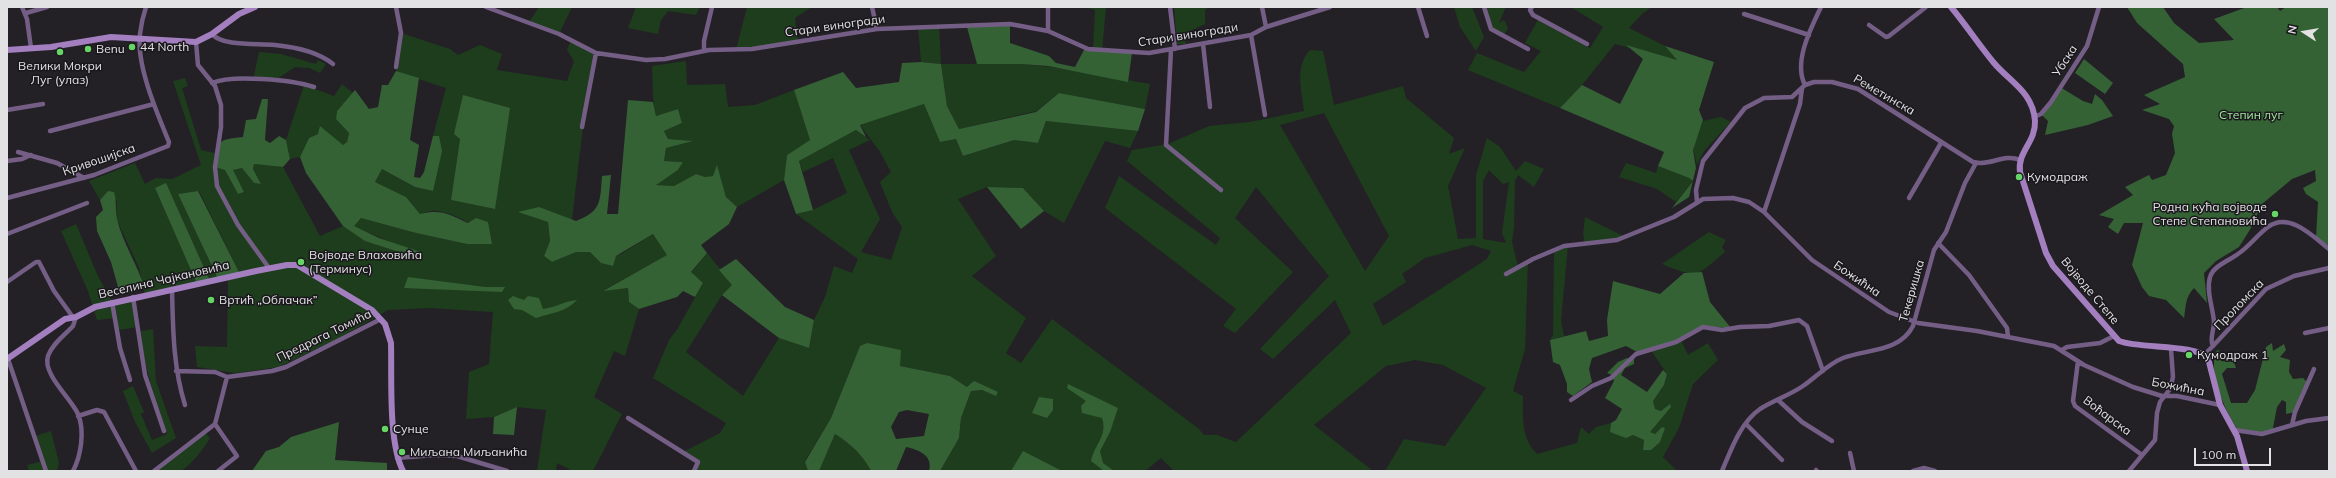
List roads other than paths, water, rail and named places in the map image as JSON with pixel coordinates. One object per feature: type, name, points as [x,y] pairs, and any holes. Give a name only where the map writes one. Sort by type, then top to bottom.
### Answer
[{"type":"street","points":[[22,7],[26,13],[31,48]]},
{"type":"street","points":[[26,13],[47,7]]},
{"type":"street","points":[[50,130],[154,104],[147,82],[140,39],[146,7]]},
{"type":"street","points":[[7,50],[111,37],[196,42],[212,34],[239,14],[255,7]]},
{"type":"street","points":[[396,7],[401,33],[396,67]]},
{"type":"street","name":"Стари виногради","points":[[486,7],[559,34],[596,53],[646,60],[670,58],[704,51],[749,49],[877,29],[1010,24],[1048,31],[1079,46],[1093,50],[1143,53],[1250,35],[1266,27],[1330,7]]},
{"type":"street","points":[[704,51],[704,41],[712,7]]},
{"type":"street","points":[[872,7],[877,29]]},
{"type":"street","points":[[1048,7],[1048,31]]},
{"type":"street","points":[[1170,7],[1173,49],[1166,145],[1222,190]]},
{"type":"street","points":[[1262,7],[1266,27]]},
{"type":"street","points":[[1418,7],[1427,36]]},
{"type":"street","points":[[1484,7],[1490,29],[1528,49]]},
{"type":"street","points":[[1532,7],[1530,10],[1533,15],[1587,44]]},
{"type":"street","points":[[1764,212],[1800,104],[1804,87],[1802,59],[1809,35],[1821,7]]},
{"type":"street","points":[[1869,25],[1886,37],[1926,7]]},
{"type":"street","points":[[1951,7],[1995,65],[2023,90],[2030,102],[2034,117],[2033,138],[2020,160],[2010,157],[1983,164],[1976,163]]},
{"type":"street","name":"Убска","points":[[2034,117],[2041,114],[2050,102],[2087,46],[2099,7]]},
{"type":"street","points":[[1744,14],[1809,35]]},
{"type":"street","points":[[212,34],[221,41],[276,45],[309,52],[324,57],[333,64]]},
{"type":"street","points":[[1250,35],[1265,115]]},
{"type":"street","points":[[196,42],[198,65],[212,83],[220,99],[222,110],[221,128],[215,159],[218,186],[238,225],[269,268]]},
{"type":"street","points":[[1203,44],[1210,107]]},
{"type":"street","points":[[582,127],[596,53]]},
{"type":"street","points":[[212,83],[234,80],[283,79],[314,87]]},
{"type":"street","name":"Реметинска","points":[[1697,202],[1696,190],[1703,161],[1745,108],[1764,98],[1792,96],[1814,82],[1832,82],[1854,87],[1941,143],[1976,163]]},
{"type":"street","points":[[7,110],[43,104]]},
{"type":"street","name":"Кривошијска","points":[[7,198],[84,178],[168,146],[169,142],[154,104]]},
{"type":"street","points":[[1909,198],[1941,143]]},
{"type":"street","points":[[18,152],[63,165],[84,178]]},
{"type":"street","points":[[7,161],[26,158],[31,155]]},
{"type":"street","name":"Војводе Степе","points":[[2020,160],[2022,179],[2046,253],[2053,266],[2078,292],[2114,336],[2131,344],[2204,355]]},
{"type":"street","name":"Текеришка","points":[[1722,471],[1734,444],[1746,424],[1761,409],[1802,387],[1823,371],[1844,358],[1895,344],[1909,334],[1914,322],[1934,250],[1948,227],[1965,182],[1976,163]]},
{"type":"street","name":"Божићна","points":[[1506,274],[1533,259],[1564,246],[1617,240],[1674,217],[1697,202],[1710,198],[1733,198],[1749,202],[1764,212],[1812,260],[1884,310],[1914,322],[2008,337],[2062,350],[2078,361],[2126,384],[2166,396],[2190,398],[2220,405]]},
{"type":"street","points":[[7,234],[87,203]]},
{"type":"street","points":[[2213,346],[2211,341],[2214,322],[2209,281],[2215,269],[2246,249],[2266,229],[2273,225],[2289,223],[2302,227],[2329,250]]},
{"type":"street","points":[[1938,243],[1969,275],[2007,328],[2008,337]]},
{"type":"street","points":[[7,282],[36,262],[39,262],[54,292],[72,317],[74,324],[50,351],[47,363],[51,374],[78,416],[80,449],[74,471]]},
{"type":"street","name":"Веселина Чајкановића","points":[[7,359],[65,319],[95,306],[291,264],[301,267],[365,305],[381,319]]},
{"type":"street","name":"Проломска","points":[[2204,355],[2266,289],[2294,276],[2329,268]]},
{"type":"street","points":[[172,289],[176,371],[185,406]]},
{"type":"street","points":[[133,297],[145,375],[164,431]]},
{"type":"street","points":[[112,302],[120,348],[130,380]]},
{"type":"street","points":[[381,319],[388,330],[391,343],[394,440],[397,458],[403,471]]},
{"type":"street","name":"Предрага Томића","points":[[227,378],[279,370],[324,349],[381,319]]},
{"type":"street","points":[[1571,400],[1592,386],[1611,378],[1636,354],[1676,342],[1703,327],[1722,330],[1740,327],[1769,326],[1799,320],[1807,326],[1823,371]]},
{"type":"street","points":[[2305,333],[2329,328]]},
{"type":"street","points":[[2062,350],[2100,343],[2114,336]]},
{"type":"street","points":[[2129,471],[2155,440],[2157,413],[2160,402],[2166,396],[2171,387],[2173,374],[2171,349]]},
{"type":"street","points":[[2204,355],[2212,366],[2220,405],[2234,430],[2247,471]]},
{"type":"street","points":[[7,359],[46,471]]},
{"type":"street","name":"Воћарска","points":[[2078,361],[2073,401],[2075,406],[2142,455]]},
{"type":"street","points":[[2292,425],[2295,412],[2314,368]]},
{"type":"street","points":[[154,471],[215,424],[227,378],[215,372],[176,371]]},
{"type":"street","points":[[1778,400],[1802,422],[1832,441]]},
{"type":"street","points":[[78,416],[97,410],[104,412],[136,471]]},
{"type":"street","points":[[628,418],[698,462],[694,471]]},
{"type":"street","points":[[2234,430],[2262,434],[2292,425],[2329,418]]},
{"type":"street","points":[[215,424],[237,454],[235,460],[218,471]]},
{"type":"street","points":[[1746,424],[1782,460]]},
{"type":"street","points":[[1850,453],[1854,471]]},
{"type":"street","points":[[397,458],[435,455],[457,456],[507,471]]},
{"type":"street","points":[[1913,471],[1924,468],[1935,471]]},
{"type":"place","name":"44 North","points":[[132,47]]},
{"type":"place","name":"Benu","points":[[88,49]]},
{"type":"place","name":"Велики Мокри Луг (улаз)","points":[[60,52]]},
{"type":"place","name":"Кумодраж","points":[[2019,177]]},
{"type":"place","name":"Родна кућа војводе Степе Степановића","points":[[2275,214]]},
{"type":"place","name":"Војводе Влаховића (Терминус)","points":[[301,262]]},
{"type":"place","name":"Вртић „Облачак”","points":[[211,300]]},
{"type":"place","name":"Кумодраж 1","points":[[2189,355]]},
{"type":"place","name":"Сунце","points":[[385,429]]},
{"type":"place","name":"Миљана Миљанића","points":[[402,452]]},
{"type":"park label","name":"Степин луг","points":[[2251,115]]}]
